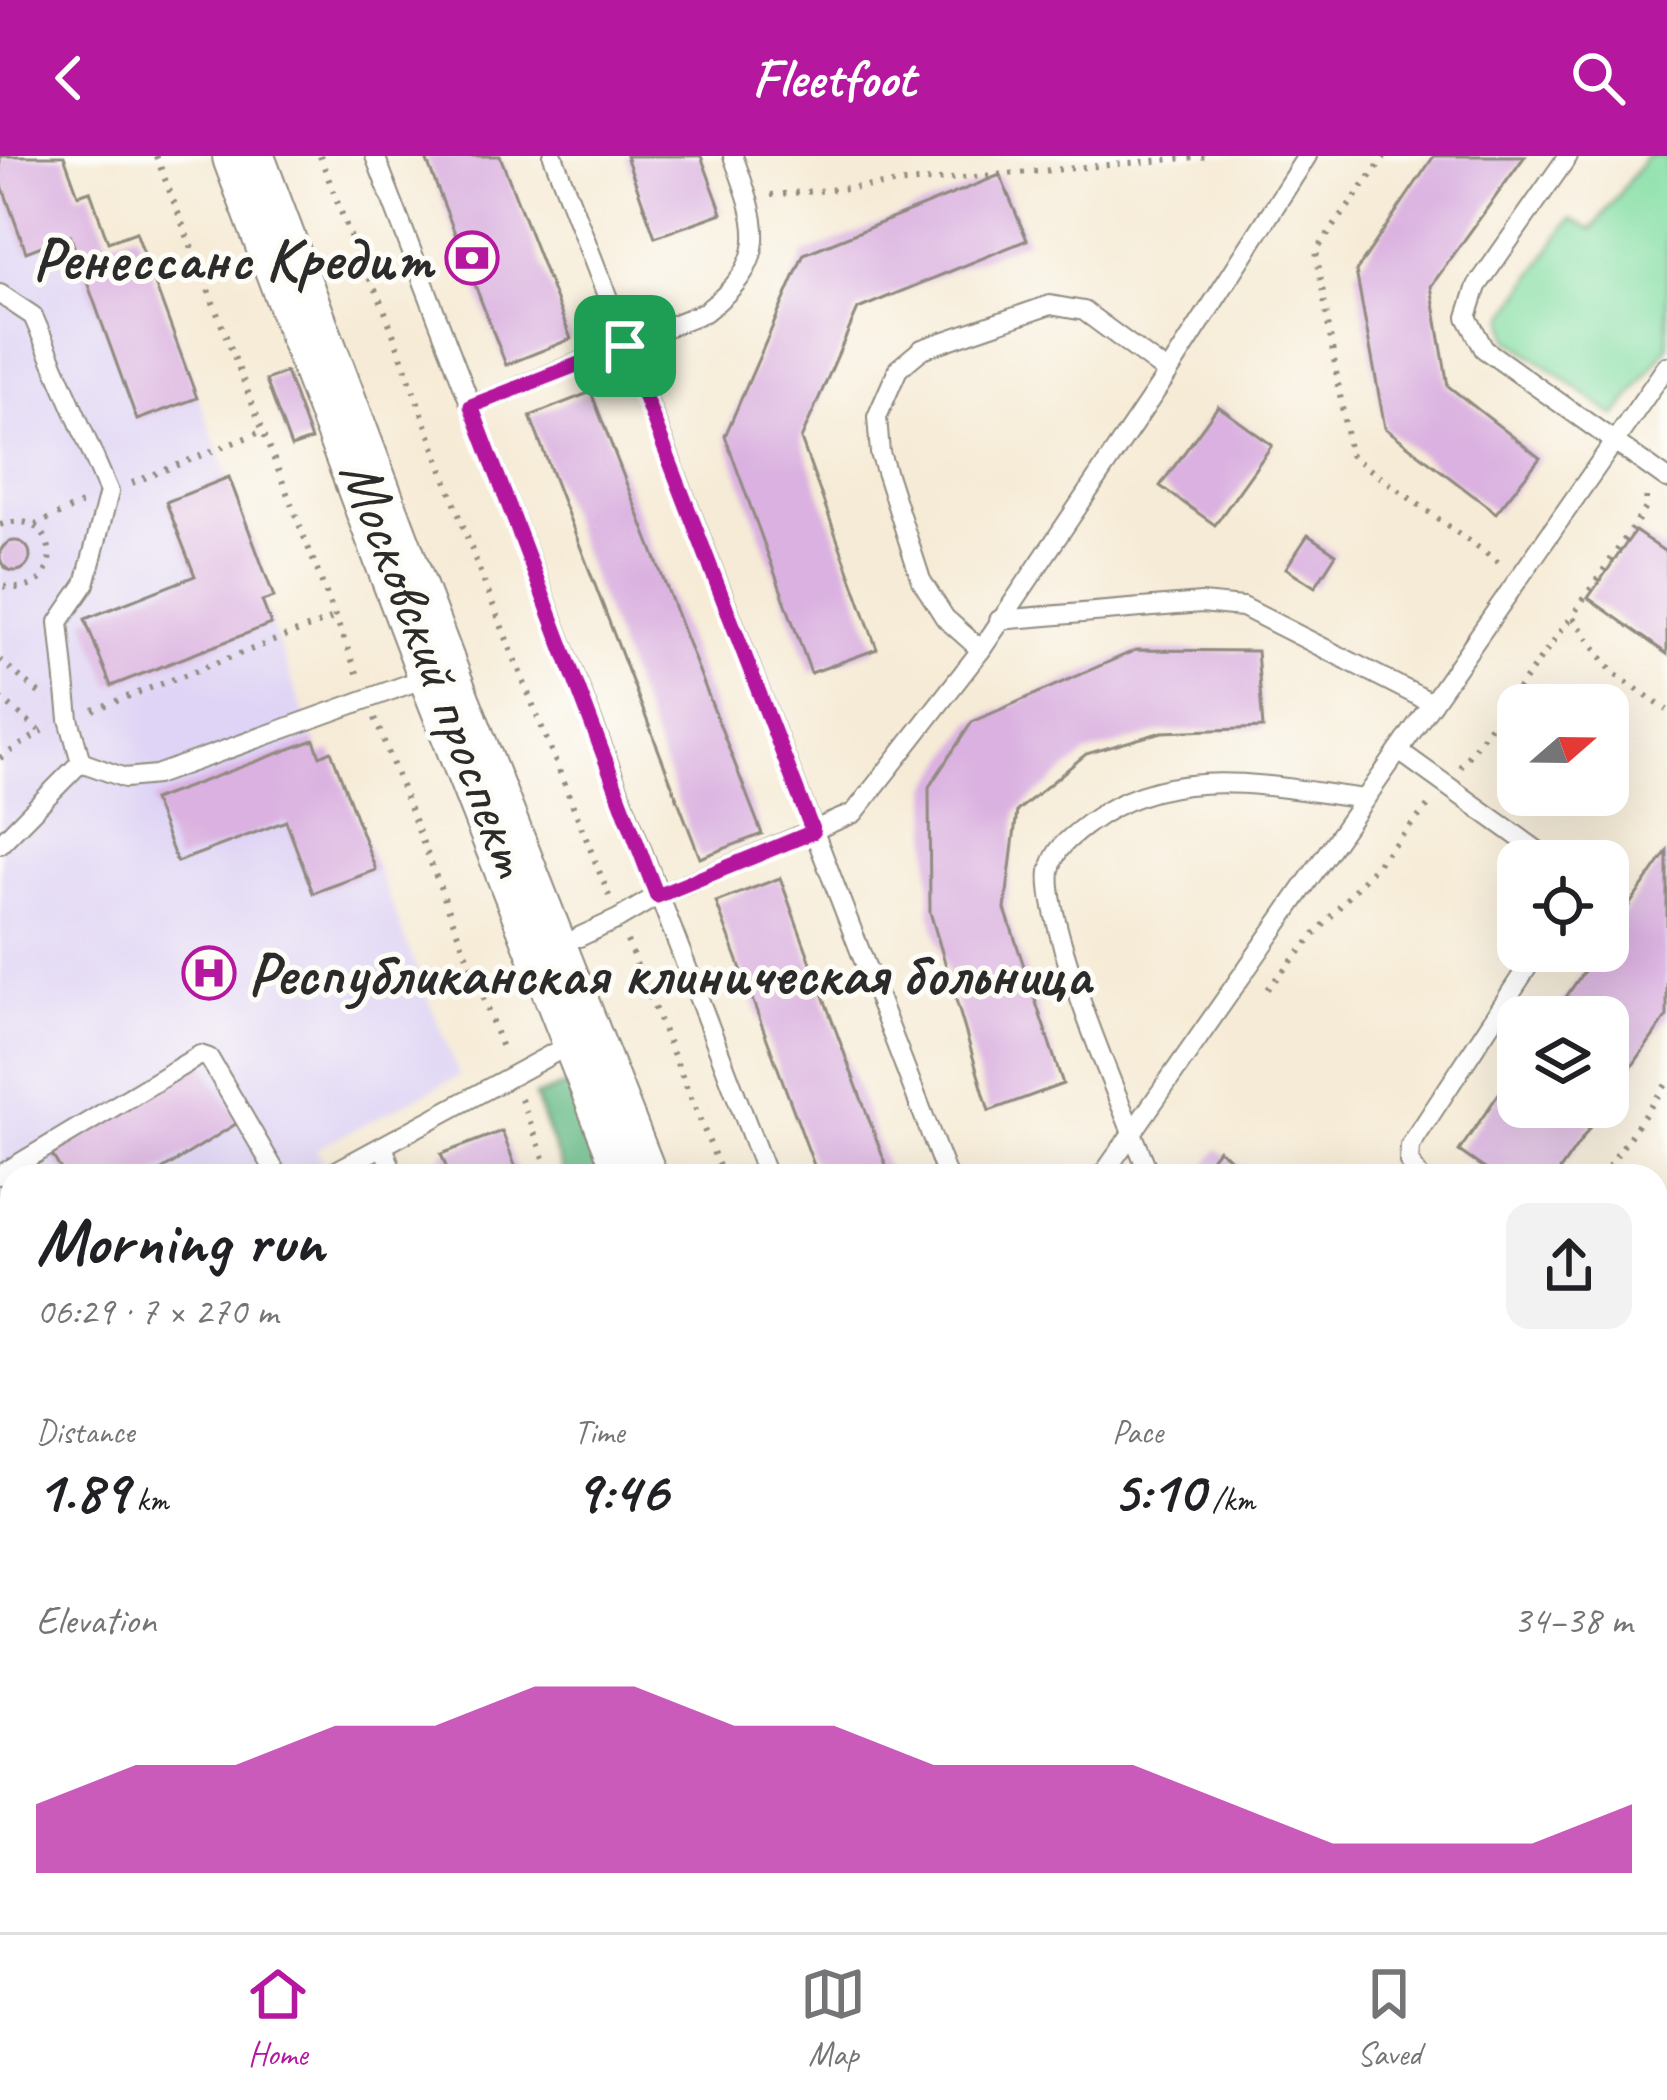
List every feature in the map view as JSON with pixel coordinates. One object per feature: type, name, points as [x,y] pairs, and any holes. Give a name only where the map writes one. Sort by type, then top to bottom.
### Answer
[{"type":"main road","name":"Московский проспект","points":[[243,156],[438,673],[631,1164]]},
{"type":"main road","name":"Московский проспект","points":[[282,156],[606,926],[669,1164]]},
{"type":"lane","points":[[375,156],[762,1164]]},
{"type":"lane","points":[[553,156],[942,1164]]},
{"type":"lane","points":[[471,406],[705,312],[735,289],[751,265],[755,232],[733,156]]},
{"type":"lane","points":[[606,926],[657,896],[854,813],[980,650],[1168,374],[1307,156]]},
{"type":"lane","points":[[1568,156],[1477,286],[1467,317],[1484,349],[1667,479]]},
{"type":"lane","points":[[0,294],[34,316],[109,492],[85,584],[59,622],[69,719],[81,762]]},
{"type":"lane","points":[[980,650],[945,618],[921,580],[880,453],[878,417],[898,369],[922,350],[1050,305],[1084,311],[1168,374]]},
{"type":"lane","points":[[1111,1164],[1667,366]]},
{"type":"lane","points":[[999,620],[1201,603],[1243,607],[1432,703]]},
{"type":"lane","points":[[81,762],[125,778],[156,775],[438,673]]},
{"type":"lane","points":[[1399,751],[1523,840]]},
{"type":"lane","points":[[0,844],[81,762]]},
{"type":"lane","points":[[1146,1164],[1066,954],[1049,891],[1051,866],[1063,843],[1100,815],[1154,789],[1218,780],[1365,799]]},
{"type":"lane","points":[[1410,1164],[1410,1146],[1524,972]]},
{"type":"lane","points":[[349,1164],[581,1039]]},
{"type":"lane","points":[[23,1164],[200,1055],[209,1058],[271,1164]]},
{"type":"lane","points":[[383,1146],[390,1164]]},
{"type":"path","points":[[155,156],[363,688]]},
{"type":"path","points":[[320,156],[382,306],[606,926],[716,1164]]},
{"type":"path","points":[[748,196],[1209,156]]},
{"type":"path","points":[[1385,156],[1316,251],[1350,455],[1519,578]]},
{"type":"path","points":[[35,525],[263,431]]},
{"type":"path","points":[[1263,995],[1447,785],[1572,616],[1646,508],[1647,465]]},
{"type":"path","points":[[0,525],[15,520],[35,525],[49,542],[50,564],[38,583],[16,590],[0,584]]},
{"type":"path","points":[[1572,616],[1613,673],[1667,710]]},
{"type":"path","points":[[0,758],[40,731],[336,617]]},
{"type":"path","points":[[0,659],[69,719]]},
{"type":"path","points":[[2,701],[81,762]]},
{"type":"path","points":[[375,717],[503,1051]]},
{"type":"path","points":[[1610,1164],[1667,1083]]},
{"type":"path","points":[[516,1086],[546,1164]]},
{"type":"shaded area","name":"Республиканская клиническая больница","points":[[0,156],[64,156],[78,195],[90,191],[108,241],[136,232],[274,597],[263,602],[319,755],[331,751],[459,1076],[316,1149],[324,1164],[0,1164]]},
{"type":"green space","points":[[1647,156],[1667,156],[1667,347],[1616,417],[1509,339],[1506,316],[1570,219],[1592,230]]},
{"type":"green space","points":[[575,1082],[608,1164],[560,1164],[535,1097]]},
{"type":"building","points":[[0,156],[64,156],[78,195],[90,191],[108,242],[136,232],[197,398],[137,420],[70,235],[26,252],[0,180]]},
{"type":"building","points":[[425,156],[500,156],[571,339],[506,365]]},
{"type":"building","points":[[626,156],[701,156],[722,213],[655,237]]},
{"type":"building","points":[[1434,156],[1525,156],[1431,286],[1448,386],[1540,458],[1496,513],[1385,428],[1356,271]]},
{"type":"building","points":[[1000,175],[1027,240],[858,309],[801,439],[877,649],[811,673],[725,436],[804,254]]},
{"type":"building","points":[[286,372],[311,440],[291,447],[266,380]]},
{"type":"building","points":[[591,392],[762,834],[700,858],[530,416]]},
{"type":"building","points":[[1218,406],[1272,445],[1215,525],[1160,486]]},
{"type":"building","points":[[229,477],[274,597],[262,601],[271,624],[111,686],[85,619],[195,576],[166,502]]},
{"type":"building","points":[[1635,531],[1667,553],[1667,654],[1588,598]]},
{"type":"building","points":[[1308,535],[1336,554],[1315,587],[1286,568]]},
{"type":"building","points":[[15,541],[26,545],[30,556],[26,567],[15,571],[4,567],[0,556],[4,545]]},
{"type":"building","points":[[1136,650],[1257,651],[1263,728],[1162,732],[1086,754],[1017,811],[1005,909],[1063,1084],[989,1111],[930,912],[929,787],[972,722]]},
{"type":"building","points":[[314,740],[320,756],[331,751],[376,870],[313,893],[286,821],[177,862],[153,800]]},
{"type":"building","points":[[1667,851],[1667,1016],[1629,1071],[1629,996],[1567,996],[1583,972],[1629,972],[1629,906]]},
{"type":"building","points":[[780,878],[886,1164],[814,1164],[716,902]]},
{"type":"building","points":[[202,1062],[239,1122],[171,1164],[58,1164],[52,1155]]},
{"type":"building","points":[[1497,1096],[1497,1128],[1589,1128],[1564,1164],[1478,1164],[1459,1151]]},
{"type":"building","points":[[502,1131],[514,1164],[445,1164],[441,1154]]},
{"type":"building","points":[[1218,1149],[1237,1164],[1207,1164]]},
{"type":"place","name":"Ренессанс Кредит","points":[[472,258]]},
{"type":"place","name":"Республиканская клиническая больница","points":[[209,973]]},
{"type":"route","points":[[625,346],[813,832],[657,896],[471,406],[625,346]]}]
